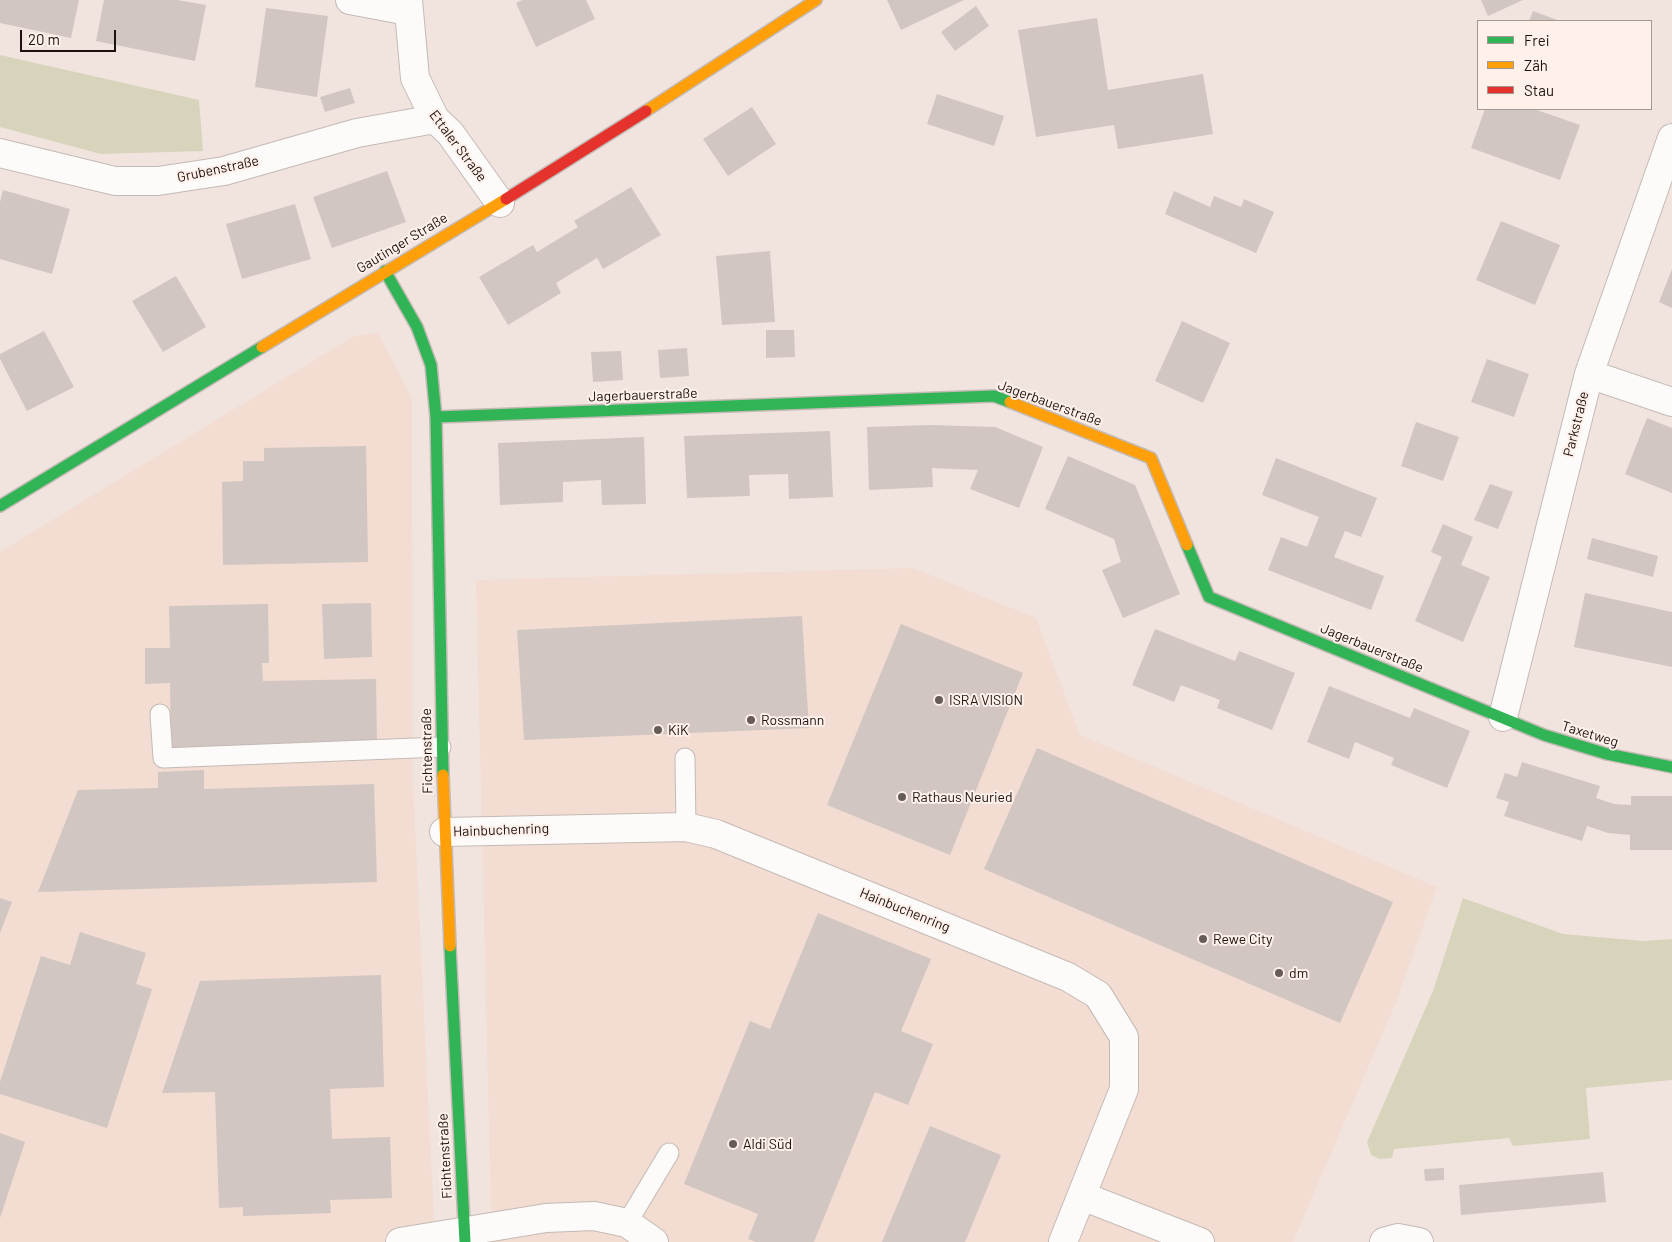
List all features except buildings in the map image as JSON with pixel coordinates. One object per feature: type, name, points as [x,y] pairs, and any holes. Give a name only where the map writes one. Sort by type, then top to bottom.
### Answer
[{"type":"street","points":[[350,0],[408,6]]},
{"type":"street","name":"Gautinger Straße","points":[[0,506],[500,203],[673,94],[773,26],[816,0]]},
{"type":"street","name":"Ettaler Straße","points":[[408,6],[415,78],[435,119],[450,133],[500,203]]},
{"type":"street","name":"Grubenstraße","points":[[0,153],[116,182],[158,180],[224,171],[357,133],[435,119]]},
{"type":"street","name":"Parkstraße","points":[[1503,717],[1589,374],[1672,138]]},
{"type":"street","name":"Fichtenstraße","points":[[385,271],[420,334],[430,365],[436,417],[441,747],[464,1237]]},
{"type":"street","points":[[1589,374],[1672,402]]},
{"type":"street","name":"Jagerbauerstraße","points":[[436,417],[994,396],[1151,458],[1209,597],[1503,717]]},
{"type":"street","name":"Taxetweg","points":[[1503,717],[1538,734],[1624,760],[1672,767]]},
{"type":"street","name":"Hainbuchenring","points":[[444,832],[686,826],[716,834],[1068,977],[1098,995],[1124,1037],[1124,1089],[1063,1242]]},
{"type":"street","points":[[1082,1196],[1200,1242]]},
{"type":"street","points":[[400,1242],[464,1237],[546,1218],[594,1216],[627,1223],[654,1242]]},
{"type":"street","points":[[1384,1242],[1398,1238],[1419,1242]]},
{"type":"lane","points":[[160,714],[163,758],[441,747]]},
{"type":"lane","points":[[685,758],[686,826]]},
{"type":"lane","points":[[627,1223],[669,1153]]},
{"type":"shaded area","points":[[0,55],[199,100],[203,151],[101,154],[0,127]]},
{"type":"shaded area","points":[[378,333],[412,398],[413,783],[435,1242],[0,1242],[0,552],[354,336]]},
{"type":"shaded area","points":[[913,568],[1036,618],[1080,735],[1437,887],[1398,998],[1293,1242],[495,1242],[491,1213],[476,580]]},
{"type":"shaded area","points":[[1463,898],[1563,934],[1643,941],[1672,939],[1672,1080],[1586,1088],[1590,1139],[1513,1146],[1509,1138],[1394,1149],[1392,1158],[1379,1159],[1371,1155],[1367,1142],[1433,991]]},
{"type":"traffic: fast","points":[[385,271],[417,327],[431,365],[436,417],[443,775]]},
{"type":"traffic: fast","points":[[0,506],[262,347]]},
{"type":"traffic: fast","points":[[436,417],[994,396],[1010,402]]},
{"type":"traffic: fast","points":[[1187,545],[1209,597],[1544,735],[1607,754],[1672,767]]},
{"type":"traffic: fast","points":[[450,946],[465,1242]]},
{"type":"traffic: slow","points":[[646,111],[816,0]]},
{"type":"traffic: slow","points":[[262,347],[506,199]]},
{"type":"traffic: slow","points":[[1010,402],[1151,458],[1187,545]]},
{"type":"traffic: slow","points":[[443,775],[450,946]]},
{"type":"traffic: jam","points":[[506,199],[646,111]]},
{"type":"place","name":"ISRA VISION","points":[[939,700]]},
{"type":"place","name":"Rossmann","points":[[751,720]]},
{"type":"place","name":"KiK","points":[[658,730]]},
{"type":"place","name":"Rathaus Neuried","points":[[902,797]]},
{"type":"place","name":"Rewe City","points":[[1203,939]]},
{"type":"place","name":"dm","points":[[1279,973]]},
{"type":"place","name":"Aldi Süd","points":[[733,1144]]}]
